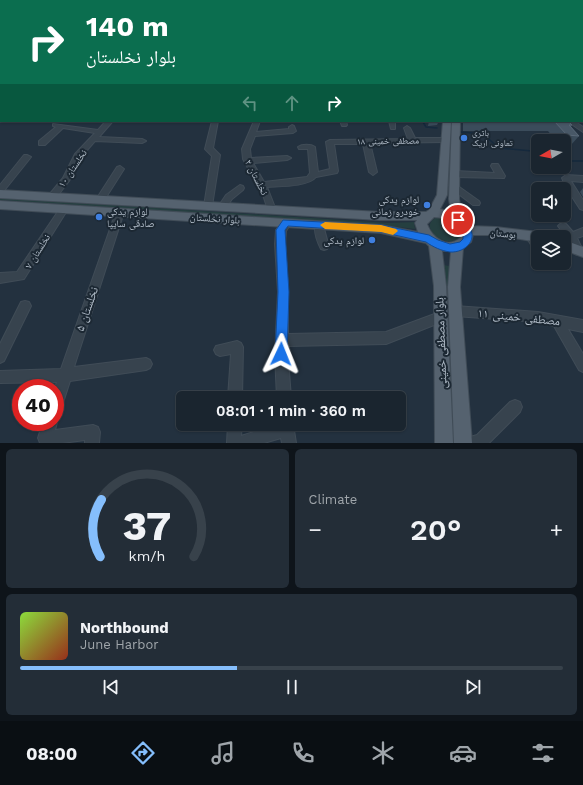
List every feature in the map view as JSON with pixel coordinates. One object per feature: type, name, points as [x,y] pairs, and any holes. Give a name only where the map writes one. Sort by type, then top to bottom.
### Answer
[{"type":"main road","points":[[430,214],[446,214],[458,220],[467,230],[467,241],[463,245],[450,248],[432,241],[422,229],[421,223],[430,214],[442,195],[447,122]]},
{"type":"main road","points":[[456,122],[454,199],[458,220]]},
{"type":"main road","name":"بلوار نخلستان","points":[[0,194],[396,216],[430,214]]},
{"type":"main road","name":"بلوار نخلستان","points":[[0,205],[381,229],[432,241]]},
{"type":"main road","points":[[396,216],[400,218],[403,225],[402,228],[396,232]]},
{"type":"main road","name":"بوستان","points":[[467,230],[531,236]]},
{"type":"main road","name":"بلوار مصطفی خمینی","points":[[432,241],[440,286],[444,443]]},
{"type":"main road","points":[[571,243],[580,252]]},
{"type":"main road","name":"بلوار مصطفی خمینی","points":[[457,247],[454,288],[463,443]]},
{"type":"street","name":"نخلستان ۱۰","points":[[52,197],[66,179],[78,156],[109,122]]},
{"type":"street","points":[[208,206],[216,155],[209,149],[216,122]]},
{"type":"street","name":"نخلستان ۲","points":[[257,122],[246,149],[248,161],[267,195],[272,210]]},
{"type":"street","points":[[571,122],[583,130]]},
{"type":"street","points":[[42,143],[58,126],[100,132]]},
{"type":"street","points":[[407,128],[412,140]]},
{"type":"street","points":[[252,134],[293,132]]},
{"type":"street","name":"نخلستان ۱۰","points":[[93,139],[142,141]]},
{"type":"street","name":"مصطفی خمینی ۱۸","points":[[313,175],[334,171],[330,142],[445,140]]},
{"type":"street","points":[[366,141],[373,172]]},
{"type":"street","points":[[261,185],[310,179],[313,175],[311,147],[302,147]]},
{"type":"street","points":[[0,190],[27,156]]},
{"type":"street","points":[[248,161],[286,158]]},
{"type":"street","points":[[455,174],[474,172],[501,176],[494,166]]},
{"type":"street","points":[[100,200],[120,169]]},
{"type":"street","points":[[568,182],[566,178],[583,179]]},
{"type":"street","points":[[455,187],[476,203]]},
{"type":"street","points":[[222,207],[240,188]]},
{"type":"street","points":[[571,189],[583,207]]},
{"type":"street","name":"نخلستان ۷","points":[[0,278],[20,276],[64,209]]},
{"type":"street","name":"نخلستان ۵","points":[[64,379],[120,212]]},
{"type":"street","points":[[284,391],[281,354],[283,292],[281,230],[286,223]]},
{"type":"street","points":[[319,225],[320,235],[324,246]]},
{"type":"street","points":[[563,226],[564,230]]},
{"type":"street","points":[[571,238],[583,232]]},
{"type":"street","points":[[0,358],[25,306]]},
{"type":"street","name":"مصطفی خمینی ۱۱","points":[[455,311],[538,317],[583,326]]},
{"type":"street","points":[[281,340],[386,338],[440,317]]},
{"type":"street","points":[[557,320],[583,366]]},
{"type":"street","points":[[220,350],[237,347],[235,391]]},
{"type":"street","points":[[0,377],[65,375],[146,364]]},
{"type":"street","points":[[472,443],[481,441],[515,407]]},
{"type":"street","points":[[47,431],[45,438],[93,432],[92,443]]},
{"type":"street","points":[[234,443],[235,431]]},
{"type":"street","points":[[241,443],[273,431]]},
{"type":"street","points":[[287,431],[289,443]]},
{"type":"green space","points":[[0,198],[389,223],[414,222],[415,229],[390,226],[0,200]]},
{"type":"green space","points":[[439,217],[450,219],[463,233],[462,237],[454,241],[446,241],[439,239],[434,235],[430,225],[433,220]]},
{"type":"green space","points":[[444,265],[449,266],[456,443],[450,443]]},
{"type":"building","points":[[555,122],[569,122],[572,125],[569,125],[579,136],[566,134]]},
{"type":"waterway","points":[[423,122],[426,127],[437,128]]},
{"type":"waterway","points":[[461,132],[483,134],[499,148],[531,151]]},
{"type":"waterway","points":[[571,161],[583,161]]},
{"type":"slow traffic","points":[[325,225],[393,231]]},
{"type":"place","name":"باتری تعاونی اریک","points":[[464,138]]},
{"type":"place","name":"لوازم یدکی خودرو زمانی","points":[[427,205]]},
{"type":"place","name":"لوازم یدکی صادقی سایپا","points":[[99,217]]},
{"type":"place","name":"لوازم یدکی","points":[[372,240]]},
{"type":"route","points":[[281,354],[283,292],[280,244],[281,230],[286,223],[381,229],[429,239],[435,244],[450,248],[463,245],[467,241],[467,230],[458,220]]}]
